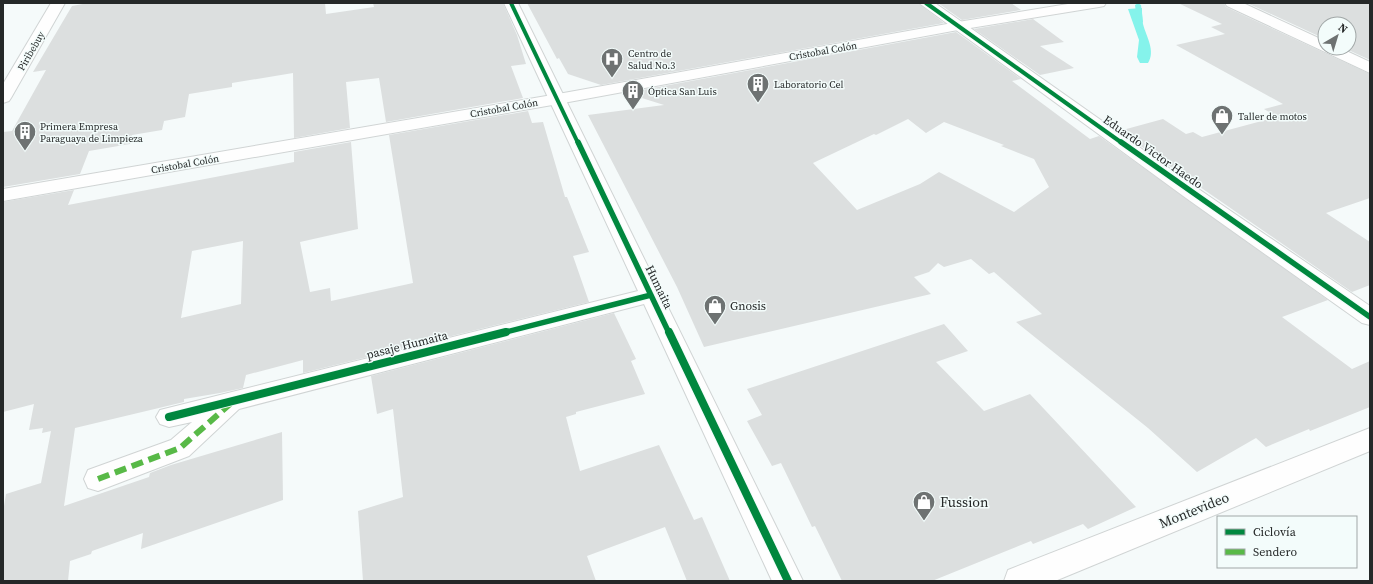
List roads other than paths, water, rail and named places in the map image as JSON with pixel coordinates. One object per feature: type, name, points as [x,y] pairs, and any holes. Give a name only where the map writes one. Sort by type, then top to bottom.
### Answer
[{"type":"street","name":"Piribebuy","points":[[3,98],[58,3]]},
{"type":"street","name":"Humaita","points":[[511,3],[788,581]]},
{"type":"street","name":"Eduardo Victor Haedo","points":[[926,3],[1370,317]]},
{"type":"street","name":"Cristobal Colón","points":[[3,195],[558,99],[958,26],[1099,3]]},
{"type":"street","points":[[1232,3],[1317,43]]},
{"type":"street","points":[[1345,56],[1370,68]]},
{"type":"street","name":"pasaje Humaita","points":[[169,417],[651,294]]},
{"type":"street","points":[[98,479],[180,448],[234,400]]},
{"type":"street","name":"Montevideo","points":[[1019,581],[1370,439]]},
{"type":"water","points":[[1142,8],[1143,24],[1151,49],[1148,63],[1140,63],[1137,57],[1139,40],[1128,9]]},
{"type":"waterway","points":[[1138,5],[1140,22]]},
{"type":"place","name":"Centro de Salud No.3","points":[[612,78]]},
{"type":"place","name":"Laboratorio Cel","points":[[758,104]]},
{"type":"place","name":"Óptica San Luis","points":[[633,110]]},
{"type":"place","name":"Taller de motos","points":[[1222,136]]},
{"type":"place","name":"Primera Empresa Paraguaya de Limpieza","points":[[25,152]]},
{"type":"place","name":"Gnosis","points":[[715,326]]},
{"type":"place","name":"Fussion","points":[[924,522]]}]
